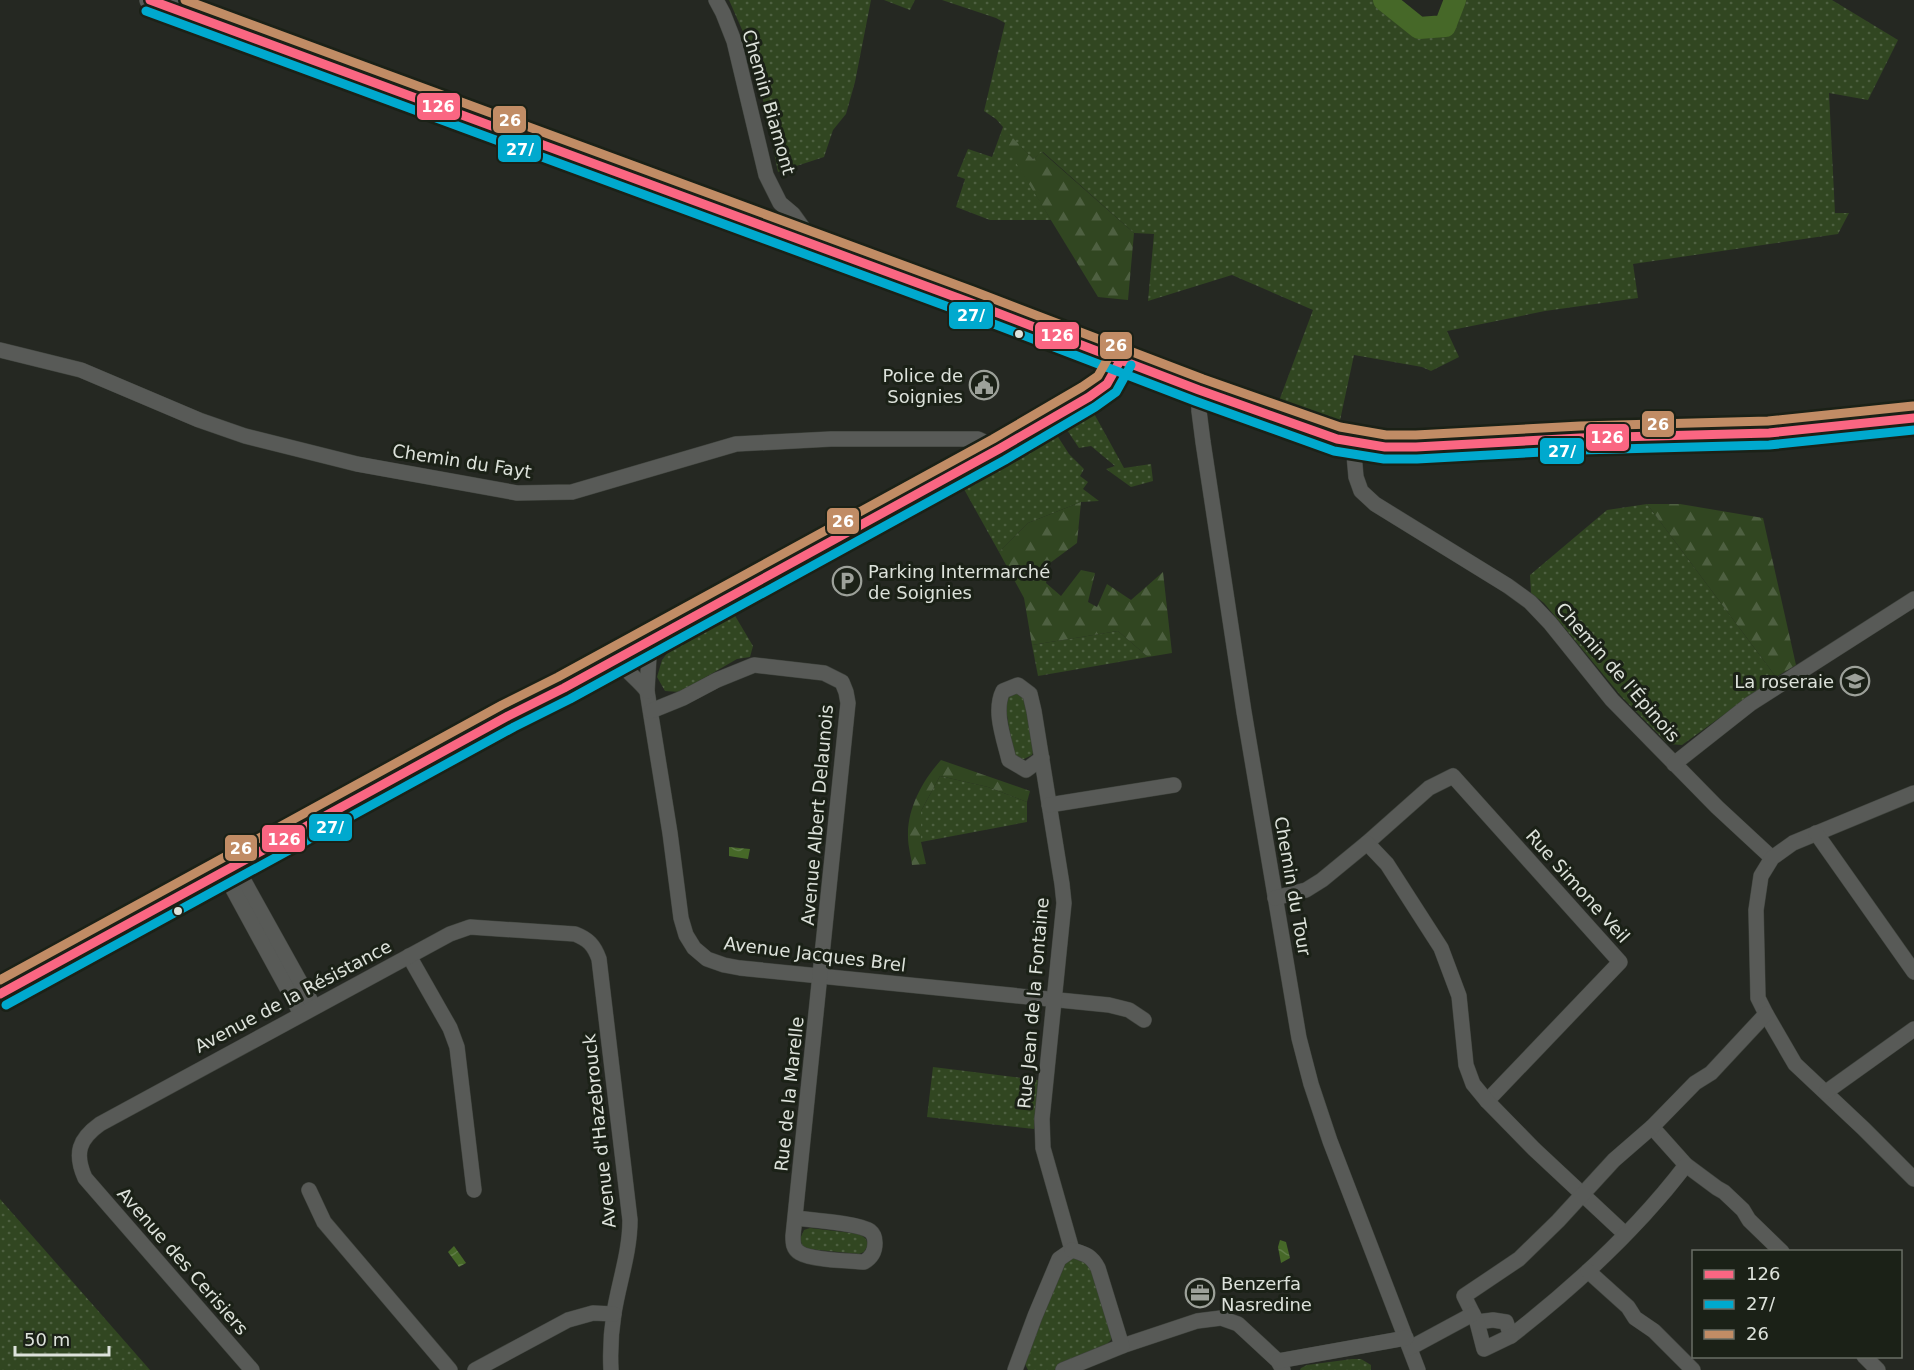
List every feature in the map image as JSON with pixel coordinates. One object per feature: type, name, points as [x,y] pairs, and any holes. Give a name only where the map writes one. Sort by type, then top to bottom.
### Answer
[{"type":"main road","points":[[150,0],[1121,359],[1199,390],[1353,443],[1385,447],[1416,447],[1580,438],[1769,433],[1914,418]]},
{"type":"main road","points":[[0,994],[999,449],[1089,397],[1107,384],[1121,359]]},
{"type":"street","name":"Chemin Biamont","points":[[716,0],[734,41],[766,175],[780,203],[793,214],[803,228],[806,242]]},
{"type":"street","name":"Chemin du Fayt","points":[[0,350],[81,369],[199,420],[245,436],[357,464],[517,493],[572,492],[736,444],[831,439],[978,439],[999,449]]},
{"type":"street","name":"Chemin du Tour","points":[[1199,390],[1203,442],[1244,712],[1299,1038],[1330,1141],[1417,1370]]},
{"type":"street","name":"Chemin de l'Épinois","points":[[1353,443],[1356,477],[1361,491],[1368,498],[1530,602],[1550,623],[1612,700],[1717,807],[1772,858]]},
{"type":"street","points":[[1674,764],[1750,704],[1914,599]]},
{"type":"street","name":"Avenue Jacques Brel","points":[[650,639],[647,691],[681,918],[686,935],[694,948],[706,959],[724,965],[1109,1005],[1129,1010],[1144,1020]]},
{"type":"street","points":[[617,658],[623,668],[635,677],[647,691]]},
{"type":"street","name":"Avenue Albert Delaunois","points":[[651,711],[754,665],[824,673],[842,682],[848,703],[821,975]]},
{"type":"street","name":"Rue Jean de la Fontaine","points":[[1042,758],[1026,771],[1009,759],[998,705],[1003,691],[1018,686],[1030,694],[1042,758],[1062,884],[1064,903],[1042,1119],[1043,1149],[1072,1250]]},
{"type":"street","name":"Rue Simone Veil","points":[[1367,843],[1429,788],[1453,776],[1620,962],[1487,1101]]},
{"type":"street","points":[[1049,805],[1174,785]]},
{"type":"street","points":[[1914,794],[1792,843],[1772,858],[1761,876],[1756,910],[1758,999],[1795,1064],[1914,1179]]},
{"type":"street","points":[[1816,833],[1914,972]]},
{"type":"street","points":[[1275,898],[1306,890],[1322,880],[1367,843],[1387,864],[1441,948],[1459,996],[1466,1065],[1473,1084],[1534,1149],[1625,1234]]},
{"type":"street","name":"Avenue de la Résistance","points":[[229,868],[307,1010]]},
{"type":"street","name":"Avenue de la Résistance","points":[[85,1178],[80,1166],[79,1154],[82,1143],[88,1133],[100,1124],[450,934],[470,927],[575,934]]},
{"type":"street","name":"Avenue d'Hazebrouck","points":[[575,934],[584,937],[599,958],[630,1220],[630,1241],[614,1314],[611,1370]]},
{"type":"street","points":[[408,956],[450,1028],[457,1047],[474,1190]]},
{"type":"street","name":"Rue de la Marelle","points":[[796,1218],[860,1227],[870,1232],[875,1239],[875,1249],[871,1258],[864,1262],[810,1256],[799,1253],[793,1245],[821,975]]},
{"type":"street","points":[[1686,1165],[1669,1188],[1556,1302],[1512,1336],[1484,1349],[1475,1318],[1464,1296],[1518,1259],[1558,1221],[1614,1160],[1652,1127],[1695,1083],[1712,1073],[1766,1014]]},
{"type":"street","points":[[1826,1092],[1914,1029]]},
{"type":"street","points":[[1652,1127],[1686,1165],[1725,1192],[1743,1210],[1749,1220],[1781,1250]]},
{"type":"street","name":"Avenue des Cerisiers","points":[[85,1178],[252,1370]]},
{"type":"street","points":[[309,1190],[324,1222],[450,1370]]},
{"type":"street","points":[[1015,1370],[1059,1259],[1072,1250],[1086,1254],[1093,1259],[1098,1268],[1122,1346]]},
{"type":"street","points":[[1588,1271],[1628,1307],[1635,1318],[1654,1331],[1693,1370]]},
{"type":"street","points":[[475,1370],[568,1320],[593,1313],[614,1314]]},
{"type":"street","points":[[1063,1370],[1122,1346],[1197,1321],[1221,1318],[1238,1324],[1280,1365],[1408,1343],[1475,1318],[1506,1322],[1512,1336]]},
{"type":"street","points":[[1866,1358],[1878,1370]]},
{"type":"green space","points":[[729,0],[871,0],[855,82],[846,114],[833,130],[824,157],[778,172],[754,57]]},
{"type":"green space","points":[[884,0],[915,0],[910,10]]},
{"type":"green space","points":[[942,0],[1384,0],[1419,28],[1445,26],[1455,0],[1832,0],[1898,40],[1868,100],[1829,93],[1835,213],[1849,213],[1838,234],[1633,264],[1638,298],[1545,311],[1447,331],[1459,357],[1431,371],[1422,367],[1354,355],[1339,425],[1279,401],[1313,310],[1232,275],[1148,301],[1154,234],[1134,233],[1043,152],[1033,159],[1009,135],[1006,145],[1051,220],[990,220],[956,207],[965,179],[957,176],[968,149],[992,157],[1003,127],[984,111],[1005,23]]},
{"type":"green space","points":[[1009,134],[1033,159],[1042,152],[1134,233],[1128,300],[1098,297],[1005,145]]},
{"type":"green space","points":[[1091,408],[1124,468],[1151,464],[1153,481],[1131,487],[1106,469],[1115,466],[1091,446],[1079,448],[1063,424]]},
{"type":"green space","points":[[1053,429],[1069,454],[1084,469],[1080,476],[1088,482],[1083,489],[1099,501],[1081,502],[1028,523],[999,552],[960,482]]},
{"type":"green space","points":[[1081,502],[1077,543],[1050,563],[1046,583],[1061,596],[1081,570],[1095,573],[1088,602],[1097,607],[1107,584],[1131,600],[1163,572],[1172,653],[1148,657],[1118,631],[1032,645],[1024,598],[999,552],[1028,523]]},
{"type":"green space","points":[[1647,504],[1776,677],[1682,745],[1668,744],[1621,696],[1544,603],[1531,593],[1530,575],[1607,510]]},
{"type":"green space","points":[[1647,504],[1680,504],[1763,518],[1796,665],[1776,677]]},
{"type":"green space","points":[[731,609],[753,646],[750,657],[737,659],[680,692],[665,691],[657,677],[662,660],[674,644]]},
{"type":"green space","points":[[1118,631],[1148,657],[1038,676],[1032,645]]},
{"type":"green space","points":[[1014,692],[1024,695],[1034,750],[1032,755],[1024,759],[1019,759],[1013,752],[1005,703],[1007,697]]},
{"type":"green space","points":[[941,760],[1030,791],[1027,802],[988,787],[940,776],[921,811],[921,842],[926,864],[912,865],[908,844],[908,826],[913,805],[928,776]]},
{"type":"green space","points":[[940,776],[988,787],[1027,802],[1027,822],[921,842],[921,811]]},
{"type":"green space","points":[[933,1067],[1038,1080],[1034,1129],[927,1117]]},
{"type":"green space","points":[[0,1199],[150,1370],[0,1370]]},
{"type":"green space","points":[[810,1228],[860,1234],[866,1239],[868,1245],[864,1252],[859,1254],[808,1249],[803,1247],[800,1239],[804,1230]]},
{"type":"green space","points":[[1074,1258],[1090,1264],[1112,1332],[1111,1340],[1106,1345],[1054,1370],[1028,1370],[1024,1362],[1064,1263]]},
{"type":"green space","points":[[1361,1359],[1371,1365],[1371,1370],[1300,1370],[1307,1365]]},
{"type":"water","points":[[729,847],[750,849],[748,859],[729,856]]},
{"type":"water","points":[[1280,1240],[1286,1242],[1290,1258],[1281,1263],[1278,1247]]},
{"type":"water","points":[[454,1246],[466,1263],[459,1267],[448,1252]]},
{"type":"waterway","points":[[1384,0],[1419,28],[1445,26],[1455,0]]},
{"type":"transit line","name":"126","points":[[150,0],[969,302],[1199,390],[1337,439],[1385,447],[1416,447],[1580,438],[1769,433],[1914,418]]},
{"type":"transit line","name":"26","points":[[185,0],[973,291],[1203,379],[1340,427],[1386,435],[1416,435],[1580,426],[1768,421],[1913,406]]},
{"type":"transit line","name":"27/","points":[[146,11],[1334,451],[1384,459],[1417,459],[1580,450],[1769,445],[1914,430]]},
{"type":"transit line","name":"26","points":[[0,980],[993,439],[1098,376],[1111,353]]},
{"type":"transit line","name":"126","points":[[0,994],[999,449],[1089,397],[1107,384],[1121,359]]},
{"type":"transit line","name":"27/","points":[[6,1005],[1005,460],[1095,407],[1116,392],[1131,365]]},
{"type":"place","name":"Police de Soignies","points":[[984,385]]},
{"type":"place","name":"Parking Intermarché de Soignies","points":[[847,581]]},
{"type":"place","name":"La roseraie","points":[[1855,681]]},
{"type":"place","name":"Benzerfa Nasredine","points":[[1200,1293]]}]
